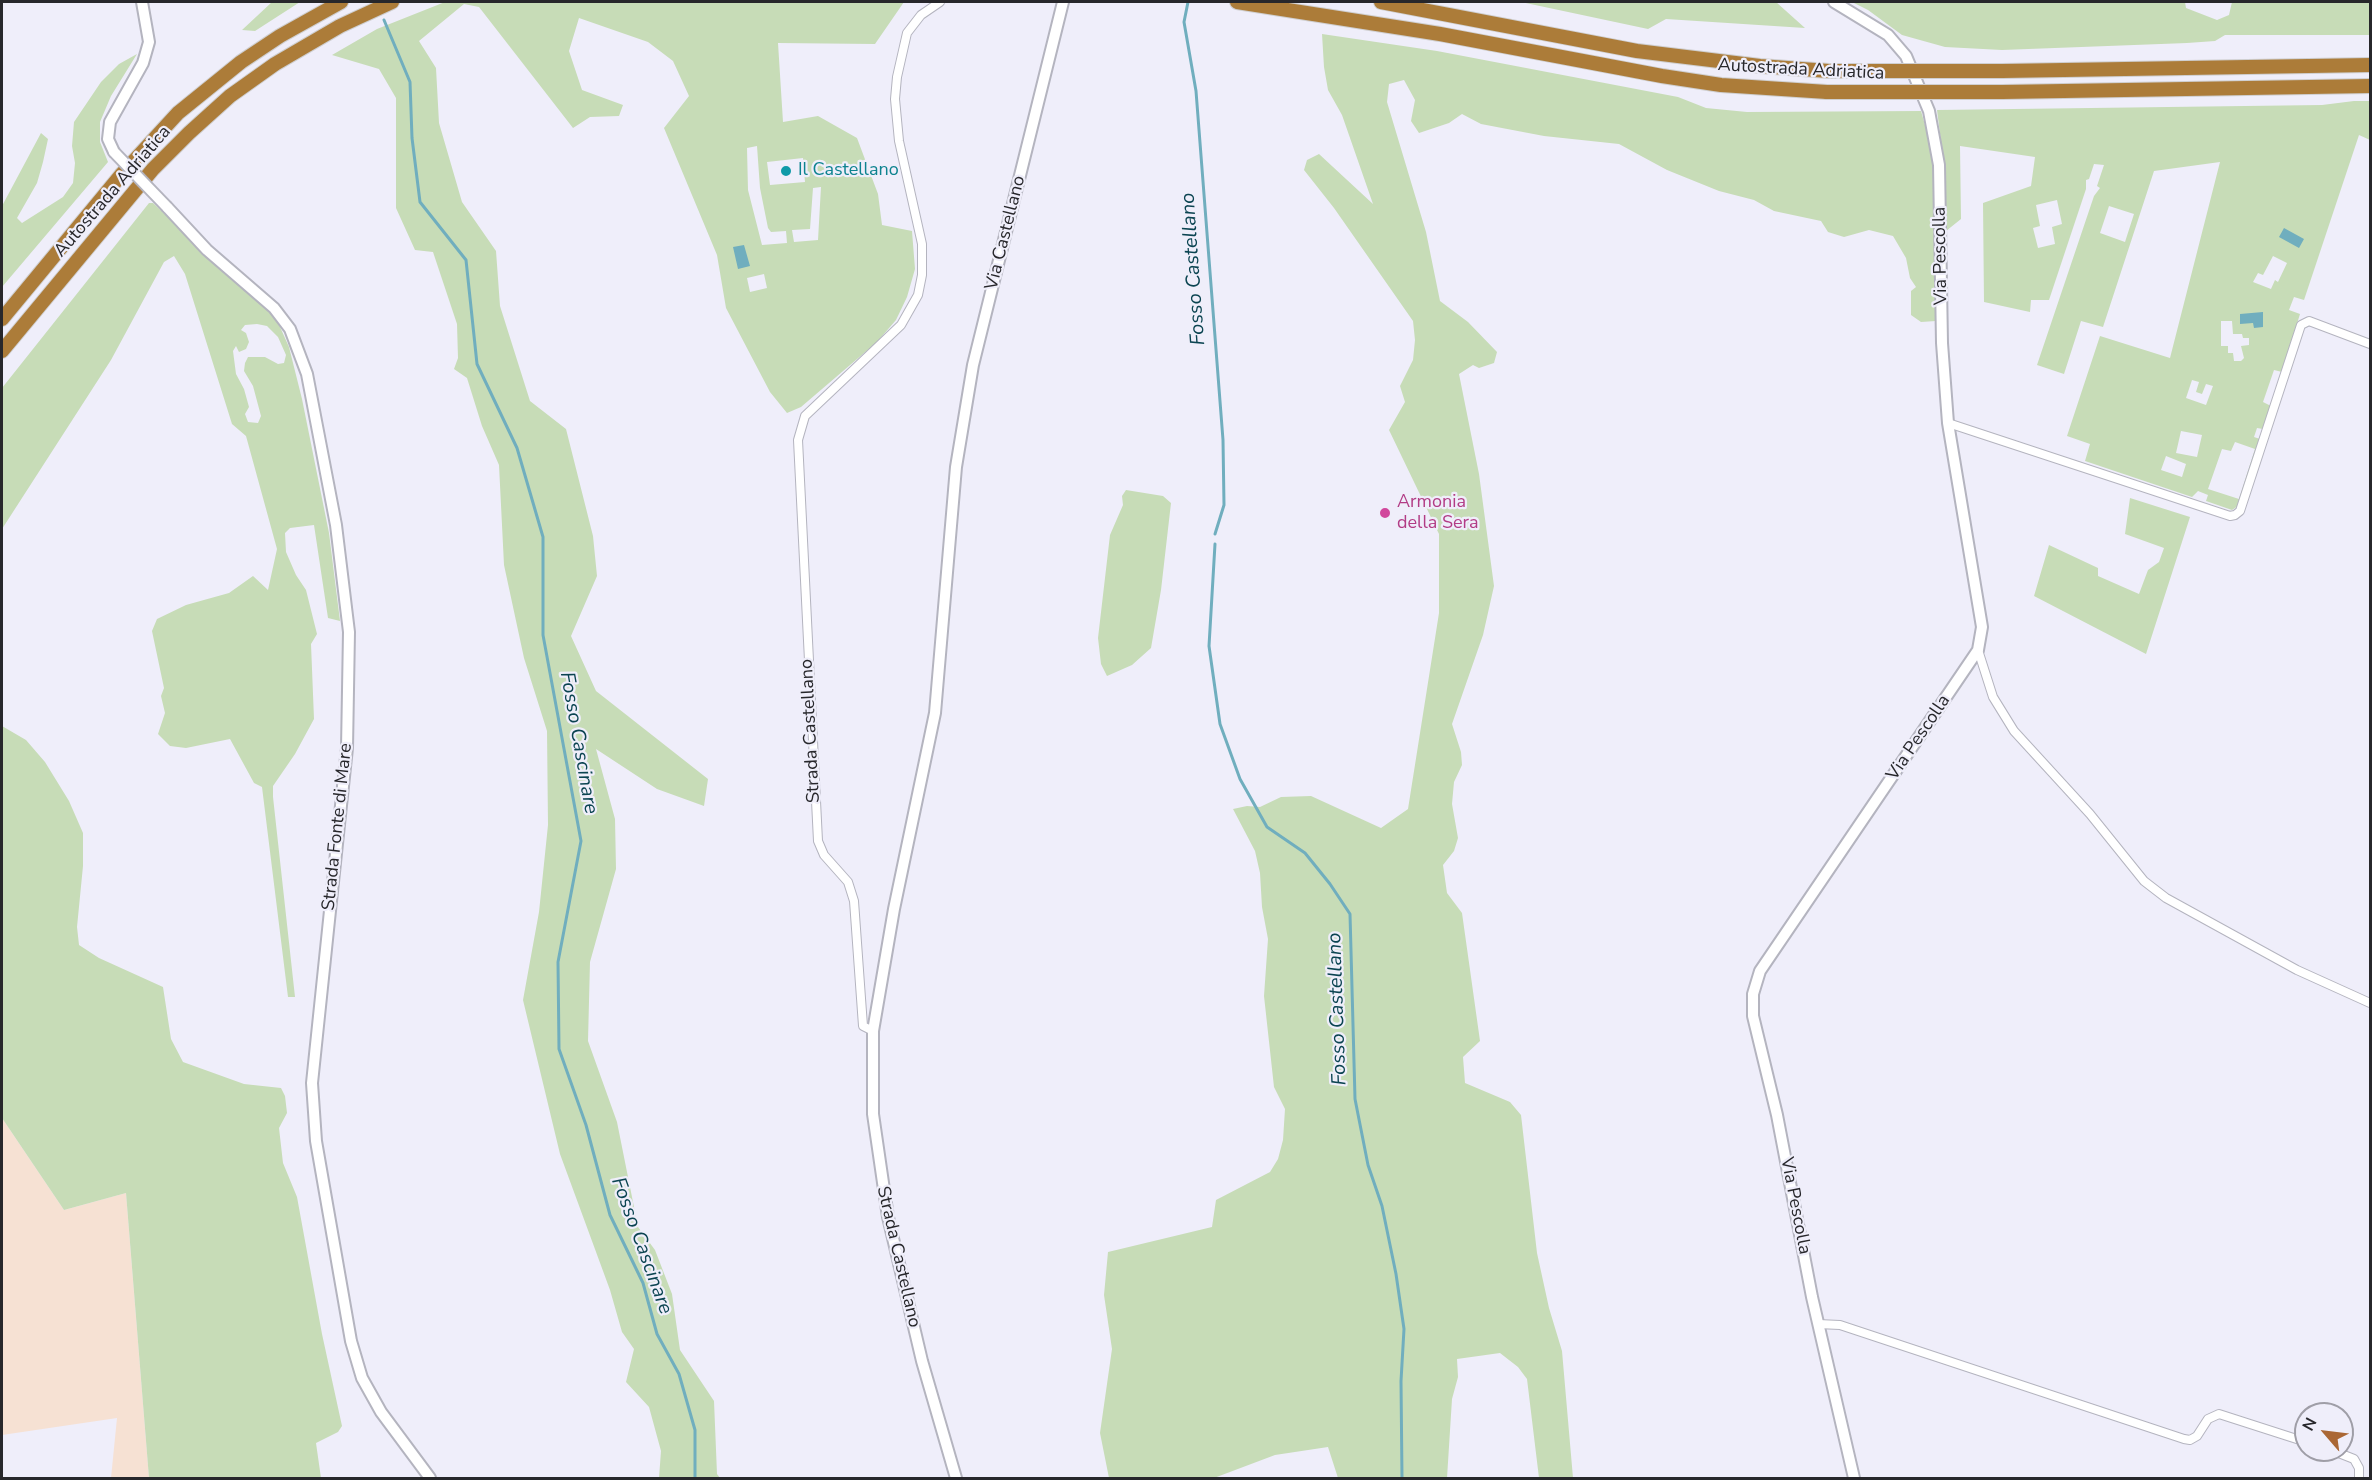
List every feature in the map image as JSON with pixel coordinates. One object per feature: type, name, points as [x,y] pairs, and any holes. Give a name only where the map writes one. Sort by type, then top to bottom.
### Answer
[{"type":"highway","name":"Autostrada Adriatica","points":[[2,319],[121,175],[178,113],[242,62],[280,36],[340,2]]},
{"type":"highway","name":"Autostrada Adriatica","points":[[2,351],[153,169],[230,96],[275,64],[340,26],[392,2]]},
{"type":"highway","name":"Autostrada Adriatica","points":[[1237,2],[1383,24],[1720,85],[1827,92],[2002,92],[2370,86]]},
{"type":"highway","name":"Autostrada Adriatica","points":[[1381,2],[1637,51],[1829,71],[2002,71],[2370,65]]},
{"type":"street","name":"Strada Fonte di Mare","points":[[142,2],[149,42],[143,63],[110,122],[108,140],[114,152],[207,250],[274,308],[290,329],[307,374],[336,525],[349,642],[347,748],[312,1083],[316,1141],[351,1341],[362,1378],[381,1412],[430,1479]]},
{"type":"street","name":"Strada Castellano","points":[[873,1031],[863,1026],[854,901],[848,882],[824,855],[817,830],[798,440],[805,416],[901,326],[918,295],[922,275],[922,244],[899,141],[896,88],[907,33],[921,15],[940,2]]},
{"type":"street","name":"Via Castellano","points":[[956,466],[973,365],[1063,2]]},
{"type":"street","name":"Via Pescolla","points":[[1834,2],[1888,35],[1906,56],[1929,111],[1939,165],[1942,343],[1948,423],[1982,627],[1978,650],[1763,967],[1753,994],[1753,1016],[1777,1115],[1818,1324],[1854,1479]]},
{"type":"street","points":[[1948,423],[2230,516],[2240,512],[2301,325],[2309,321],[2370,344]]},
{"type":"street","name":"Strada Castellano","points":[[956,466],[935,713],[890,929],[873,1031],[873,1114],[888,1217],[922,1361],[956,1479]]},
{"type":"street","points":[[1978,650],[1993,697],[2014,731],[2090,814],[2144,881],[2166,898],[2297,970],[2370,1004]]},
{"type":"street","points":[[1818,1324],[1840,1325],[2184,1439],[2190,1440],[2197,1436],[2208,1419],[2219,1414],[2294,1438]]},
{"type":"street","points":[[2354,1459],[2359,1468],[2359,1479]]},
{"type":"shaded area","points":[[2,1118],[64,1210],[126,1193],[149,1478],[111,1478],[117,1418],[2,1435]]},
{"type":"green space","points":[[272,2],[300,2],[255,31],[242,30]]},
{"type":"green space","points":[[445,2],[904,2],[875,44],[778,43],[783,122],[818,116],[857,138],[878,194],[882,225],[912,231],[915,269],[907,297],[896,320],[877,342],[801,407],[787,413],[770,392],[726,308],[717,255],[664,128],[689,96],[673,61],[648,42],[579,18],[569,51],[582,90],[623,105],[619,116],[590,117],[573,128],[479,7],[464,4],[419,41],[436,68],[439,123],[462,202],[496,251],[500,306],[530,401],[566,429],[593,536],[597,576],[571,636],[596,691],[708,779],[704,806],[657,789],[596,749],[615,819],[616,869],[590,962],[588,1041],[617,1122],[638,1227],[655,1250],[672,1294],[680,1350],[714,1401],[717,1474],[720,1478],[659,1478],[661,1451],[649,1407],[626,1382],[634,1349],[622,1332],[610,1290],[560,1154],[523,1000],[539,912],[548,825],[547,731],[524,658],[504,565],[499,465],[482,426],[467,378],[454,369],[458,358],[457,324],[433,252],[415,250],[396,208],[396,98],[379,69],[332,55],[377,29]],"holes":[[[757,146],[760,188],[768,228],[771,232],[786,231],[787,243],[762,245],[748,190],[747,148]],[[803,158],[805,182],[770,185],[767,162]],[[821,187],[818,240],[794,242],[792,230],[810,229],[813,188]],[[764,274],[767,288],[750,292],[747,278]]]},
{"type":"green space","points":[[1521,2],[1776,2],[1805,28],[1666,19],[1648,29]]},
{"type":"green space","points":[[1852,2],[2185,2],[2186,8],[2217,20],[2229,15],[2232,2],[2370,2],[2370,35],[2225,35],[2215,41],[2187,43],[2002,50],[1945,47],[1902,35],[1868,10]]},
{"type":"green space","points":[[1322,34],[1437,51],[1678,97],[1706,108],[1747,112],[1921,111],[1932,150],[1935,175],[1936,321],[1921,322],[1911,315],[1911,291],[1916,287],[1910,278],[1906,258],[1893,236],[1869,230],[1844,237],[1828,232],[1821,221],[1774,211],[1754,200],[1719,191],[1667,170],[1619,144],[1544,136],[1481,124],[1462,114],[1449,123],[1419,133],[1411,121],[1415,100],[1404,80],[1389,84],[1387,102],[1426,232],[1440,301],[1468,322],[1497,352],[1494,363],[1479,368],[1473,365],[1459,374],[1479,474],[1494,586],[1483,635],[1452,724],[1461,752],[1462,765],[1454,782],[1452,804],[1458,838],[1454,851],[1443,865],[1447,893],[1462,913],[1480,1041],[1463,1057],[1465,1083],[1510,1102],[1521,1115],[1537,1253],[1549,1308],[1562,1351],[1573,1478],[1539,1478],[1527,1379],[1518,1367],[1500,1353],[1457,1359],[1458,1377],[1452,1399],[1447,1478],[1338,1478],[1328,1447],[1275,1455],[1214,1478],[1109,1478],[1100,1433],[1112,1349],[1104,1295],[1108,1252],[1212,1227],[1216,1200],[1270,1172],[1278,1159],[1283,1140],[1285,1109],[1274,1087],[1264,996],[1268,939],[1262,907],[1260,873],[1255,851],[1233,809],[1247,806],[1260,807],[1281,797],[1311,796],[1381,828],[1408,809],[1439,613],[1439,534],[1389,430],[1405,402],[1400,386],[1413,360],[1415,340],[1413,321],[1334,208],[1304,170],[1307,160],[1319,154],[1373,204],[1342,115],[1328,90]]},
{"type":"green space","points":[[137,54],[111,96],[100,122],[100,142],[108,162],[2,287],[2,206],[41,133],[48,139],[37,183],[17,218],[22,223],[63,197],[73,183],[74,122],[101,82],[119,64]]},
{"type":"green space","points":[[2370,101],[2370,140],[2359,135],[2304,300],[2294,297],[2289,310],[2300,314],[2282,372],[2274,370],[2263,402],[2271,406],[2263,429],[2257,428],[2254,437],[2260,439],[2238,506],[2232,510],[2206,501],[2208,495],[2198,491],[2192,497],[2085,461],[2090,444],[2067,436],[2100,336],[2170,358],[2220,162],[2154,171],[2103,327],[2081,321],[2064,374],[2037,365],[2094,196],[2100,188],[2097,186],[2104,165],[2094,164],[2089,179],[2086,180],[2086,189],[2049,300],[2031,300],[2030,312],[1984,302],[1983,203],[2031,186],[2035,157],[1960,146],[1961,219],[1946,231],[1944,165],[1937,110],[2322,105]],"holes":[[[2057,200],[2062,224],[2052,227],[2055,244],[2038,248],[2033,228],[2040,226],[2036,205]],[[2109,206],[2134,214],[2125,242],[2100,233]],[[2273,256],[2287,263],[2278,282],[2275,280],[2271,289],[2253,282],[2258,273],[2263,275]],[[2221,321],[2232,321],[2233,334],[2242,334],[2243,338],[2249,338],[2249,345],[2241,346],[2244,358],[2241,361],[2234,361],[2233,353],[2228,353],[2228,346],[2221,346]],[[2192,380],[2199,382],[2196,392],[2202,394],[2206,384],[2213,386],[2206,405],[2186,398]],[[2181,431],[2202,435],[2197,457],[2176,453]],[[2235,442],[2255,449],[2239,499],[2208,489],[2222,449],[2231,451]],[[2166,456],[2186,464],[2182,477],[2161,470]]]},
{"type":"green space","points":[[149,203],[153,203],[276,318],[289,347],[302,399],[329,533],[340,621],[328,618],[314,525],[290,528],[285,533],[286,552],[296,575],[306,590],[317,634],[311,644],[314,719],[295,754],[273,786],[295,997],[288,997],[262,787],[254,783],[230,739],[186,748],[170,746],[158,734],[165,713],[161,696],[164,688],[152,631],[157,619],[186,605],[229,593],[253,576],[268,590],[277,549],[246,436],[232,424],[185,274],[174,256],[164,262],[111,360],[2,529],[2,388]],"holes":[[[245,325],[267,326],[278,337],[286,355],[284,363],[278,364],[265,357],[248,357],[244,371],[253,386],[261,416],[258,423],[248,422],[245,414],[249,407],[244,389],[236,374],[233,351],[236,346],[239,352],[246,349],[249,342],[246,333],[241,330]]]},
{"type":"green space","points":[[1126,490],[1163,496],[1171,503],[1161,590],[1151,648],[1132,665],[1107,676],[1101,664],[1098,638],[1110,535],[1123,505],[1122,496]]},
{"type":"green space","points":[[2130,498],[2190,517],[2146,654],[2034,596],[2049,545],[2098,568],[2098,576],[2139,594],[2148,570],[2159,562],[2164,548],[2125,534]]},
{"type":"green space","points":[[2,726],[26,740],[45,762],[69,801],[83,833],[83,866],[77,927],[79,945],[99,958],[163,987],[171,1039],[183,1062],[244,1084],[281,1088],[285,1096],[287,1113],[279,1128],[283,1163],[297,1197],[322,1334],[342,1426],[338,1432],[316,1443],[321,1478],[149,1478],[126,1193],[64,1210],[2,1118]]},
{"type":"water","points":[[2284,228],[2304,239],[2299,248],[2279,237]]},
{"type":"water","points":[[744,245],[750,266],[738,269],[733,247]]},
{"type":"water","points":[[2263,312],[2263,327],[2254,328],[2253,323],[2240,324],[2240,314]]},
{"type":"waterway","name":"Fosso Castellano","points":[[1188,2],[1184,22],[1196,91],[1223,440],[1224,505],[1215,534]]},
{"type":"waterway","name":"Fosso Cascinare","points":[[384,20],[410,82],[412,138],[420,202],[466,260],[477,364],[517,448],[543,537],[543,635],[581,841],[558,962],[559,1049],[586,1125],[610,1215],[643,1283],[657,1334],[679,1374],[695,1430],[695,1478]]},
{"type":"waterway","name":"Fosso Castellano","points":[[1215,544],[1209,646],[1220,724],[1240,779],[1267,827],[1305,853],[1350,914],[1355,1099],[1368,1165],[1382,1206],[1396,1274],[1404,1329],[1401,1381],[1402,1478]]},
{"type":"place","name":"Il Castellano","points":[[786,171]]},
{"type":"place","name":"Armonia della Sera","points":[[1385,513]]}]
